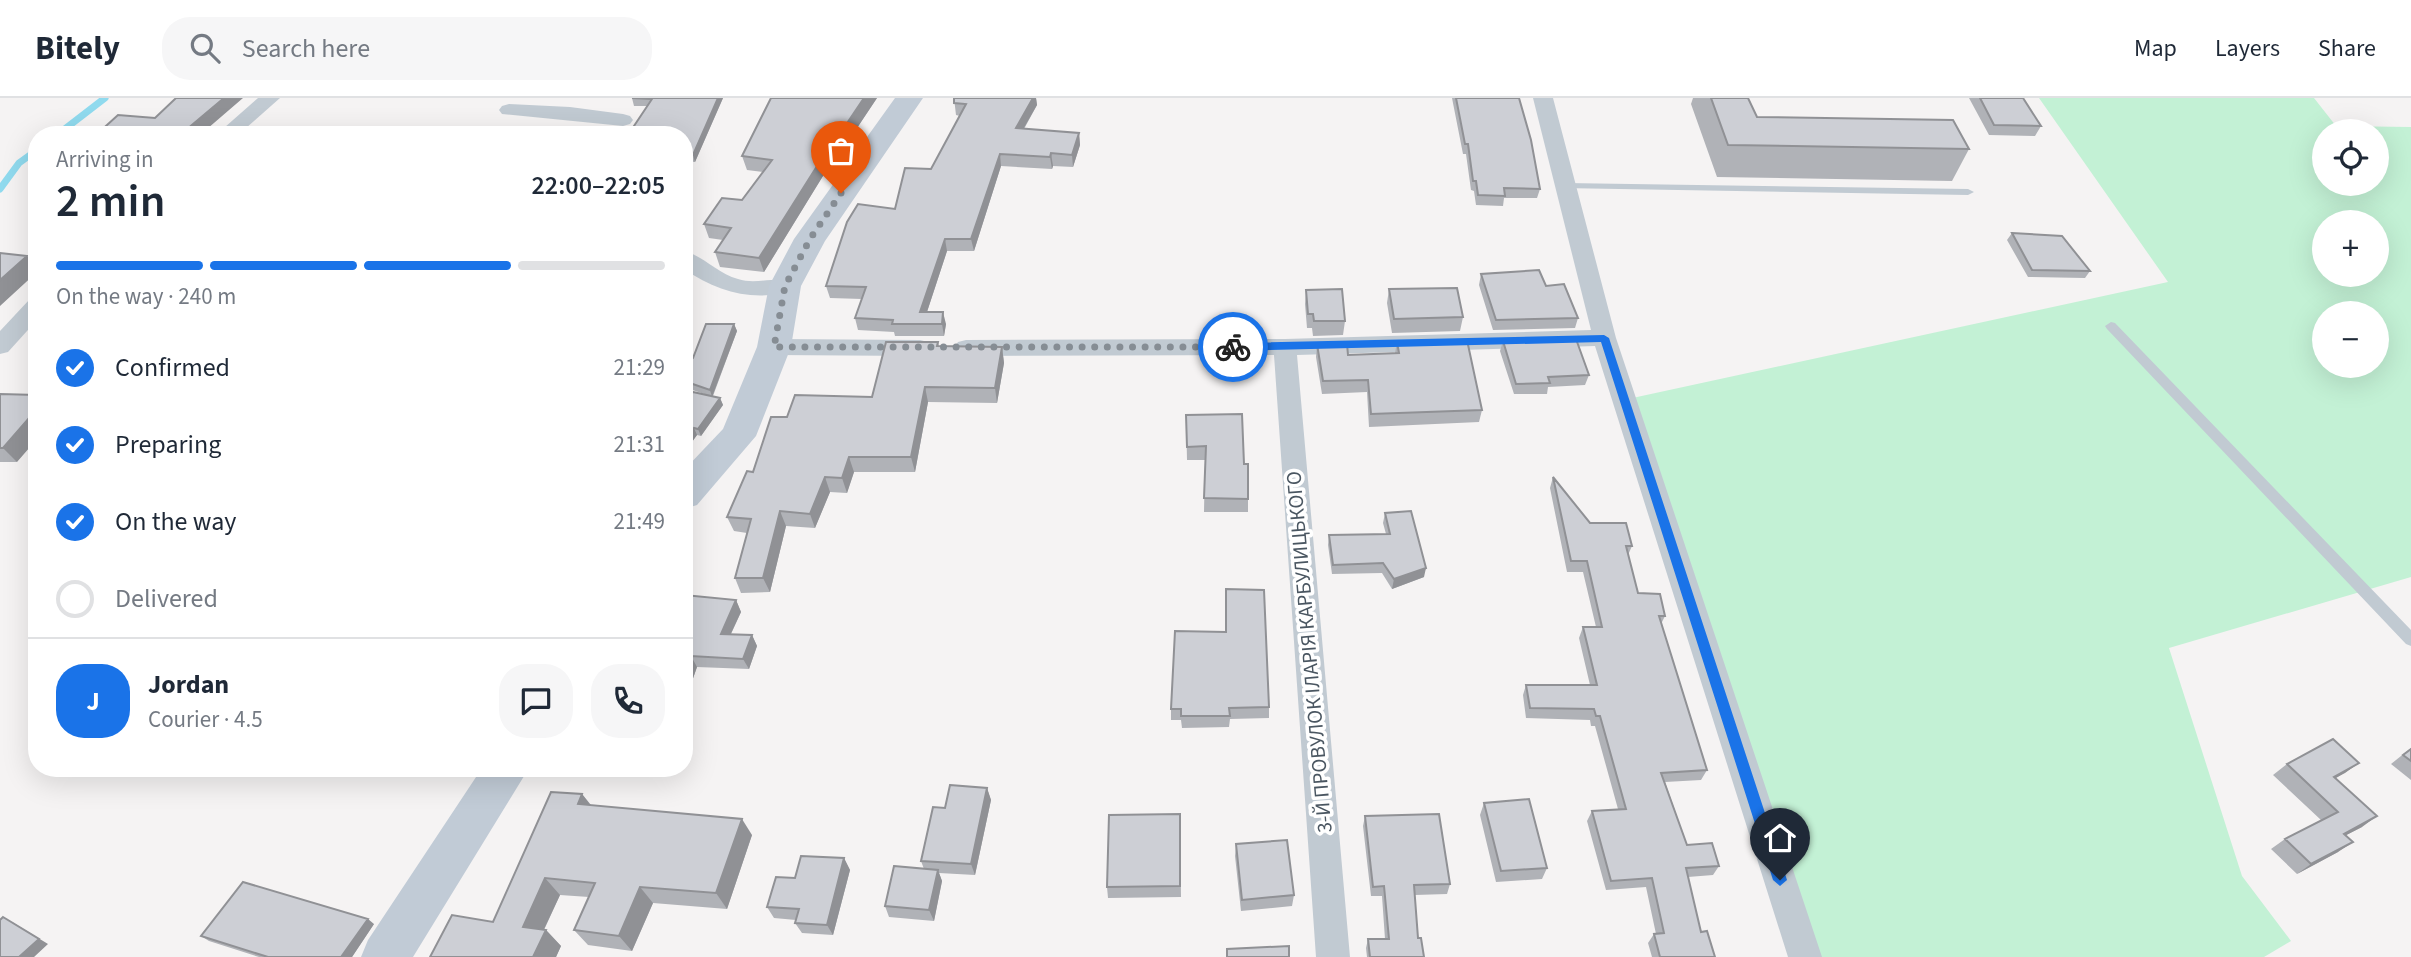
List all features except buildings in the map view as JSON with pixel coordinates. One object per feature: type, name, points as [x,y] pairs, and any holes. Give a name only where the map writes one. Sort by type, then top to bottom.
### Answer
[{"type":"main road","points":[[693,485],[738,436],[774,347],[785,286],[810,239],[909,98]]},
{"type":"main road","points":[[385,957],[500,777]]},
{"type":"street","points":[[237,126],[270,98]]},
{"type":"street","points":[[1543,98],[1604,338],[1805,957]]},
{"type":"street","points":[[504,104],[623,120]]},
{"type":"street","points":[[504,104],[519,126]]},
{"type":"street","points":[[693,264],[719,283],[764,290],[785,286]]},
{"type":"street","points":[[0,346],[28,315]]},
{"type":"street","points":[[774,347],[1285,347],[1604,338]]},
{"type":"street","name":"3-Й ПРОВУЛОК ІЛАРІЯ КАРБУЛИЦЬКОГО","points":[[1285,347],[1333,957]]},
{"type":"lane","points":[[1565,186],[1968,192]]},
{"type":"lane","points":[[2111,326],[2411,640]]},
{"type":"green space","points":[[2039,98],[2314,98],[2330,119],[2312,119],[2312,196],[2389,196],[2389,127],[2411,127],[2411,577],[2169,648],[2242,876],[2291,941],[2264,957],[1795,957],[1614,402],[2168,282]]},
{"type":"waterway","points":[[69,126],[105,98]]},
{"type":"waterway","points":[[0,189],[19,163],[28,156]]},
{"type":"way so far","points":[[841,193],[810,239],[785,286],[774,347],[1233,347]]},
{"type":"route","points":[[1233,347],[1604,338],[1780,880]]}]
